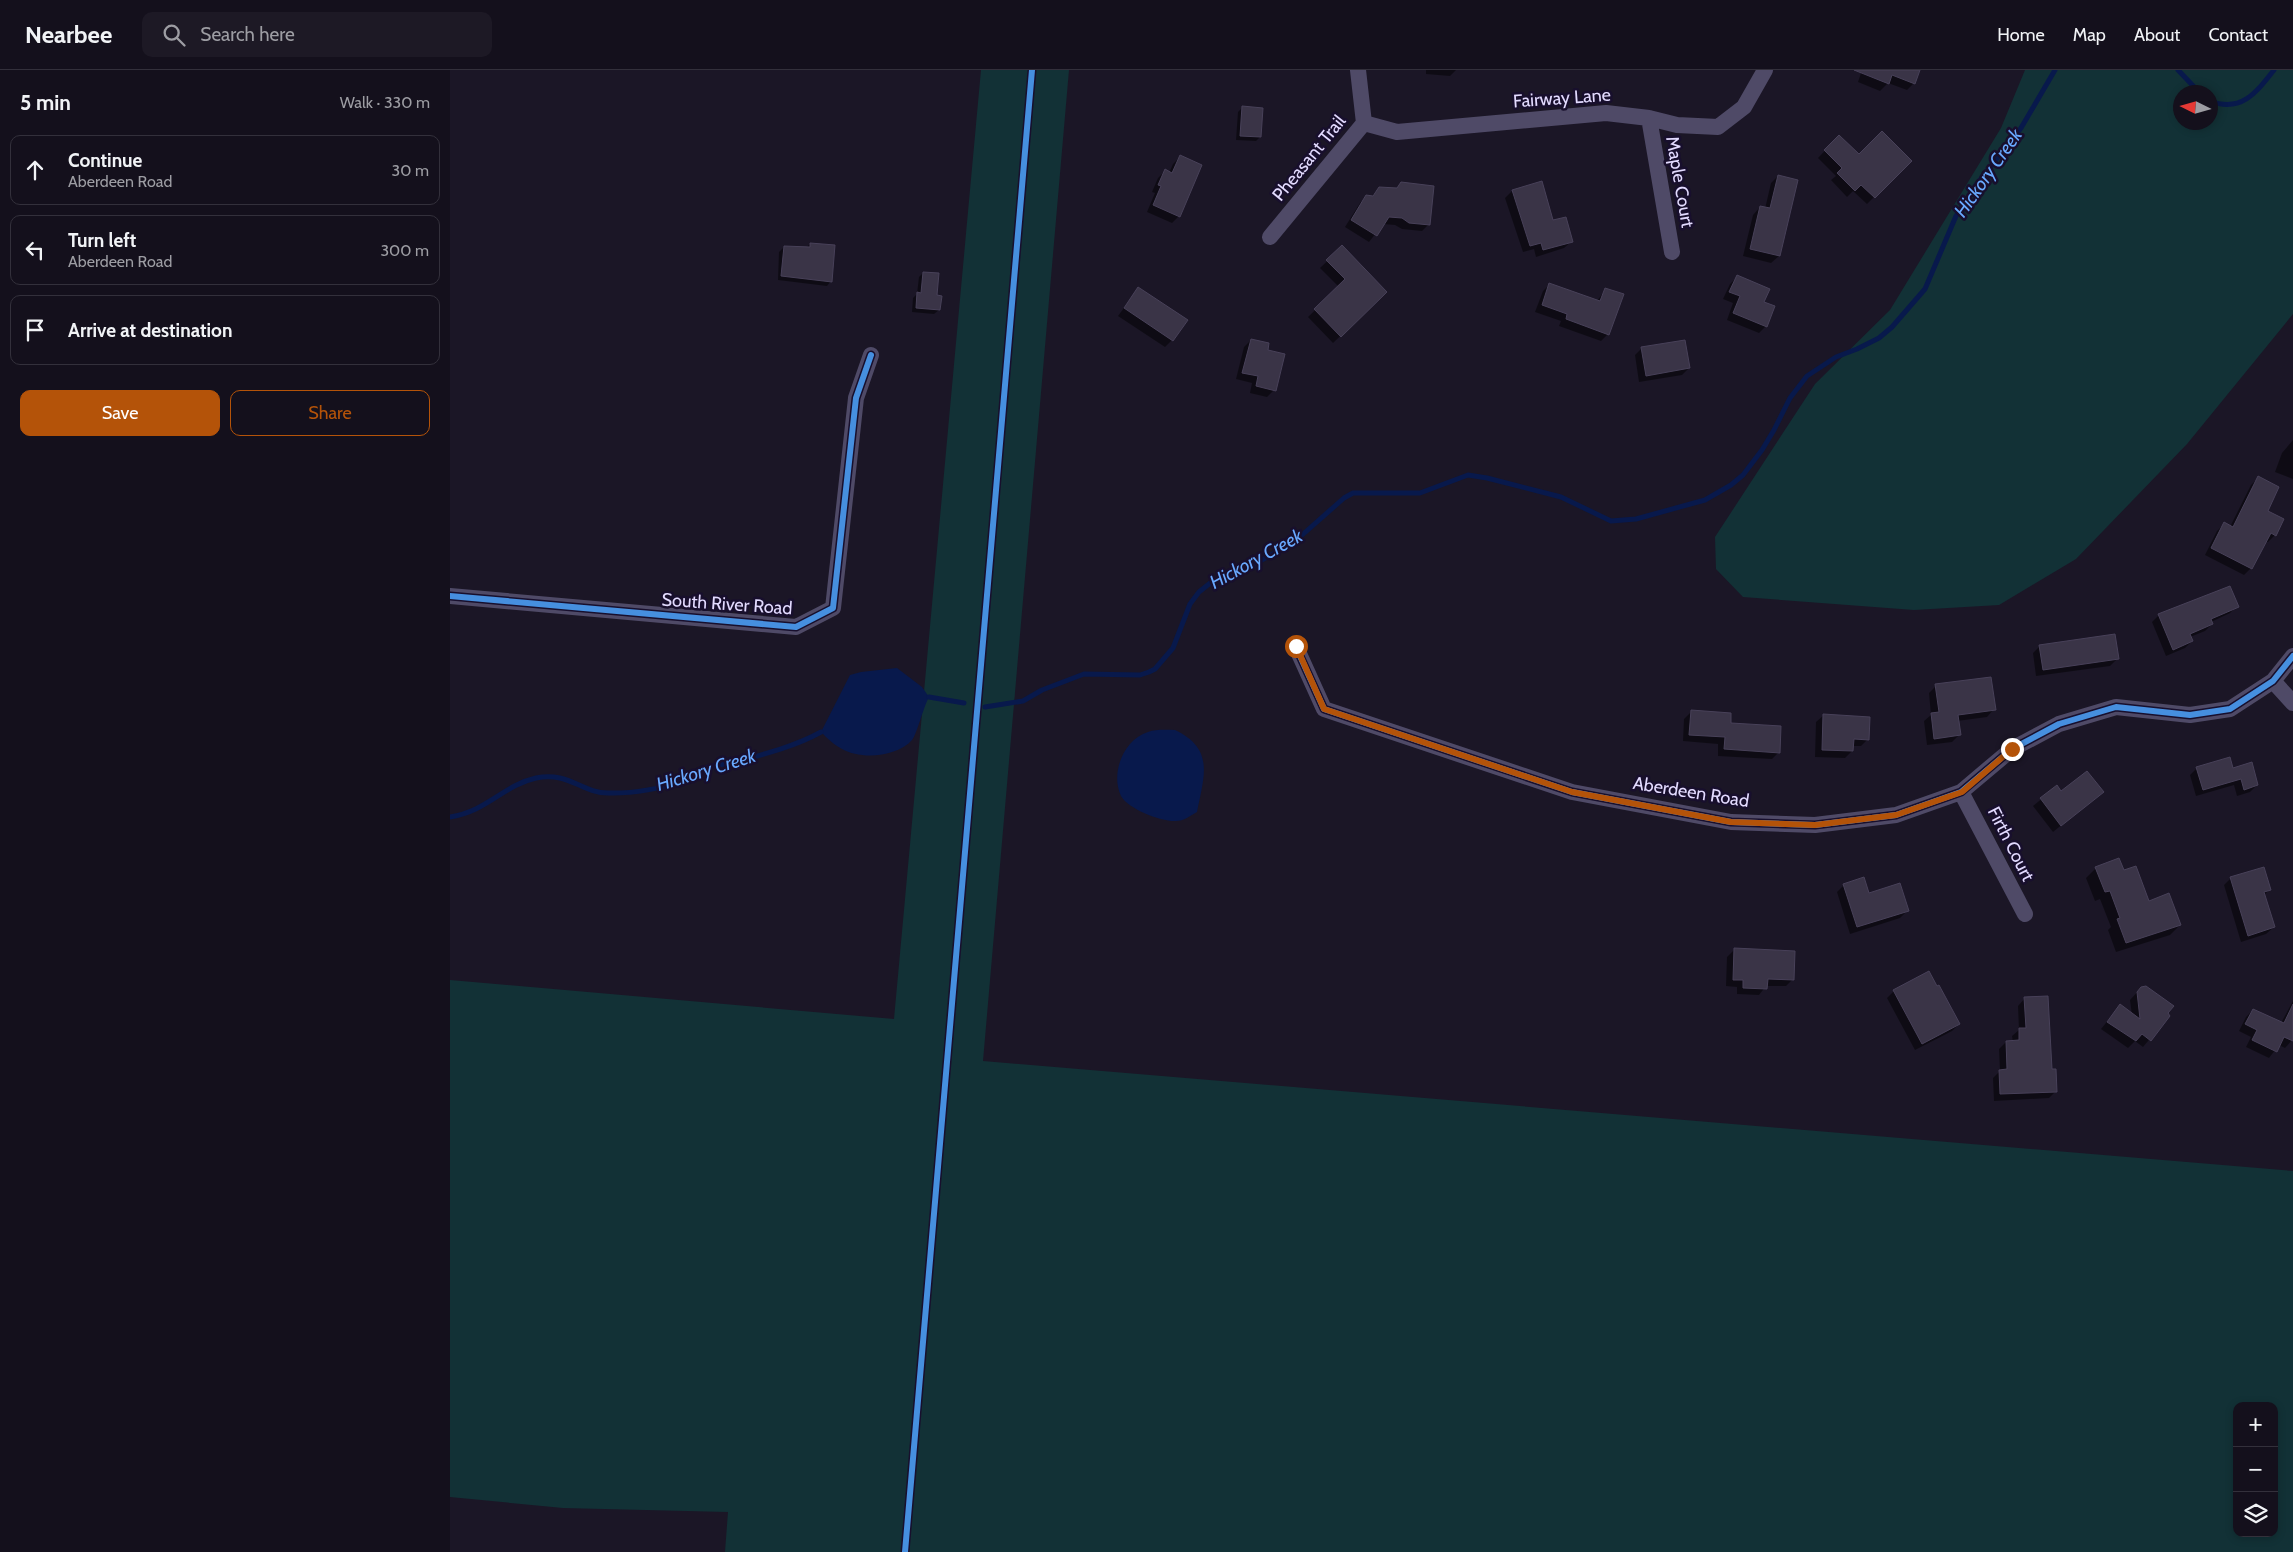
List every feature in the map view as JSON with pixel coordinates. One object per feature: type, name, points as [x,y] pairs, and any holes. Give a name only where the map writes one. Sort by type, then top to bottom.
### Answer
[{"type":"street","name":"Pheasant Trail","points":[[1270,237],[1364,123],[1358,70]]},
{"type":"street","name":"Fairway Lane","points":[[1364,123],[1398,132],[1606,112],[1649,118],[1676,125],[1718,127],[1744,107],[1764,70]]},
{"type":"street","name":"Maple Court","points":[[1649,118],[1672,252]]},
{"type":"street","name":"South River Road","points":[[450,596],[796,627],[833,608],[856,398],[871,355]]},
{"type":"street","name":"Aberdeen Road","points":[[1296,646],[1324,709],[1572,792],[1731,822],[1815,825],[1896,815],[1962,792],[2012,749],[2059,724],[2116,707],[2190,715],[2230,709],[2273,681],[2293,656]]},
{"type":"street","points":[[2273,681],[2293,703]]},
{"type":"street","name":"Firth Court","points":[[1962,792],[2025,914]]},
{"type":"green space","points":[[981,70],[1069,70],[983,1061],[2293,1171],[2293,1552],[725,1552],[728,1512],[563,1508],[450,1497],[450,980],[894,1019]]},
{"type":"green space","points":[[2025,70],[2293,70],[2293,314],[2187,444],[2076,559],[1999,605],[1914,610],[1743,597],[1716,569],[1715,537],[1815,384],[1890,310],[2001,128]]},
{"type":"water","points":[[897,668],[922,687],[929,697],[914,737],[905,746],[878,755],[859,755],[839,747],[821,732],[850,675]]},
{"type":"water","points":[[1175,730],[1188,738],[1196,746],[1204,765],[1204,775],[1197,812],[1179,821],[1170,821],[1154,817],[1131,806],[1121,796],[1117,777],[1121,758],[1126,749],[1139,736],[1151,731]]},
{"type":"building","points":[[1854,70],[1920,70],[1915,84],[1892,75],[1889,84]]},
{"type":"building","points":[[1242,106],[1263,108],[1261,137],[1240,136]]},
{"type":"building","points":[[1882,131],[1912,161],[1875,198],[1861,185],[1855,191],[1837,173],[1842,168],[1824,150],[1839,135],[1859,154]]},
{"type":"building","points":[[1180,155],[1202,165],[1180,217],[1153,205],[1161,186],[1158,185],[1165,169],[1172,173]]},
{"type":"building","points":[[1778,175],[1798,180],[1780,256],[1750,249],[1760,206],[1770,208]]},
{"type":"building","points":[[1542,181],[1553,220],[1566,217],[1573,242],[1543,250],[1541,243],[1530,246],[1512,190]]},
{"type":"building","points":[[1401,182],[1434,186],[1430,225],[1409,223],[1402,218],[1389,217],[1377,236],[1351,220],[1366,195],[1373,196],[1379,187],[1397,188]]},
{"type":"building","points":[[810,243],[835,245],[832,282],[781,276],[784,246],[810,247]]},
{"type":"building","points":[[1342,245],[1387,292],[1341,337],[1314,309],[1345,279],[1326,260]]},
{"type":"building","points":[[923,272],[939,273],[937,295],[942,296],[940,310],[916,308],[917,292],[921,293]]},
{"type":"building","points":[[1737,275],[1770,289],[1764,302],[1775,306],[1767,327],[1733,313],[1740,296],[1729,292]]},
{"type":"building","points":[[1549,283],[1600,301],[1605,288],[1624,294],[1609,335],[1566,319],[1567,314],[1542,305]]},
{"type":"building","points":[[1138,287],[1188,320],[1173,341],[1124,308]]},
{"type":"building","points":[[1251,339],[1269,343],[1268,350],[1285,354],[1276,391],[1256,386],[1258,376],[1242,373]]},
{"type":"building","points":[[1685,340],[1690,368],[1646,376],[1641,347]]},
{"type":"building","points":[[2258,476],[2279,487],[2268,511],[2284,519],[2276,536],[2271,533],[2252,569],[2211,548],[2224,522],[2233,527]]},
{"type":"building","points":[[2230,586],[2239,607],[2211,619],[2213,624],[2190,634],[2193,641],[2173,650],[2158,614]]},
{"type":"building","points":[[2115,634],[2119,659],[2043,670],[2039,645]]},
{"type":"building","points":[[1991,677],[1996,710],[1958,715],[1961,735],[1934,739],[1931,713],[1939,712],[1935,684]]},
{"type":"building","points":[[1691,710],[1731,713],[1731,723],[1781,726],[1780,753],[1724,749],[1725,737],[1689,735]]},
{"type":"building","points":[[1823,714],[1870,717],[1869,740],[1854,739],[1853,751],[1822,750]]},
{"type":"building","points":[[2230,757],[2233,768],[2252,762],[2258,785],[2244,790],[2241,779],[2203,790],[2196,767]]},
{"type":"building","points":[[2087,771],[2104,792],[2061,826],[2040,798],[2057,785],[2061,791]]},
{"type":"building","points":[[2119,858],[2124,870],[2136,866],[2149,901],[2169,893],[2181,925],[2126,943],[2117,919],[2120,918],[2110,891],[2105,892],[2095,867]]},
{"type":"building","points":[[2264,867],[2271,890],[2264,892],[2275,927],[2248,936],[2230,877]]},
{"type":"building","points":[[1864,877],[1869,893],[1900,883],[1909,911],[1857,927],[1843,884]]},
{"type":"building","points":[[1734,948],[1795,951],[1794,980],[1768,979],[1767,989],[1743,988],[1743,980],[1733,980]]},
{"type":"building","points":[[1929,971],[1937,986],[1939,985],[1960,1024],[1922,1044],[1893,990]]},
{"type":"building","points":[[2146,986],[2174,1006],[2168,1013],[2170,1016],[2151,1041],[2142,1034],[2136,1041],[2107,1022],[2120,1004],[2140,1019],[2137,992],[2141,987]]},
{"type":"building","points":[[2048,996],[2052,1069],[2056,1069],[2057,1092],[2000,1094],[1999,1070],[2007,1069],[2006,1041],[2019,1040],[2019,1028],[2026,1028],[2024,997]]},
{"type":"building","points":[[2293,1004],[2293,1041],[2284,1037],[2277,1052],[2252,1040],[2257,1030],[2245,1024],[2253,1009],[2284,1023]]},
{"type":"waterway","name":"Hickory Creek","points":[[985,707],[1023,701],[1042,690],[1084,674],[1140,675],[1155,669],[1173,648],[1190,604],[1199,592],[1214,580],[1249,567],[1293,543],[1344,498],[1353,493],[1420,493],[1468,475],[1561,497],[1611,521],[1636,519],[1705,500],[1731,485],[1743,475],[1762,450],[1790,398],[1807,376],[1836,357],[1879,338],[1892,327],[1925,289],[1956,216],[1976,185],[2021,128],[2055,70]]},
{"type":"waterway","name":"Hickory Creek","points":[[2178,70],[2192,85]]},
{"type":"waterway","name":"Hickory Creek","points":[[2218,103],[2239,103],[2247,99],[2274,70]]},
{"type":"waterway","name":"Hickory Creek","points":[[929,697],[964,703]]},
{"type":"waterway","name":"Hickory Creek","points":[[450,817],[474,810],[514,786],[536,778],[557,777],[590,790],[608,793],[648,790],[687,780],[698,770],[777,750],[821,732]]},
{"type":"cycle path","points":[[905,1552],[1032,70]]},
{"type":"cycle path","points":[[450,596],[796,627],[833,608],[856,398],[871,355]]},
{"type":"cycle path","points":[[1296,647],[1324,709],[1572,792],[1731,822],[1815,825],[1896,815],[1961,792],[2012,749],[2059,724],[2116,707],[2190,715],[2230,709],[2273,681],[2293,656]]},
{"type":"route","points":[[1296,646],[1324,709],[1572,792],[1731,822],[1815,825],[1896,815],[1962,792],[2012,749]]}]
